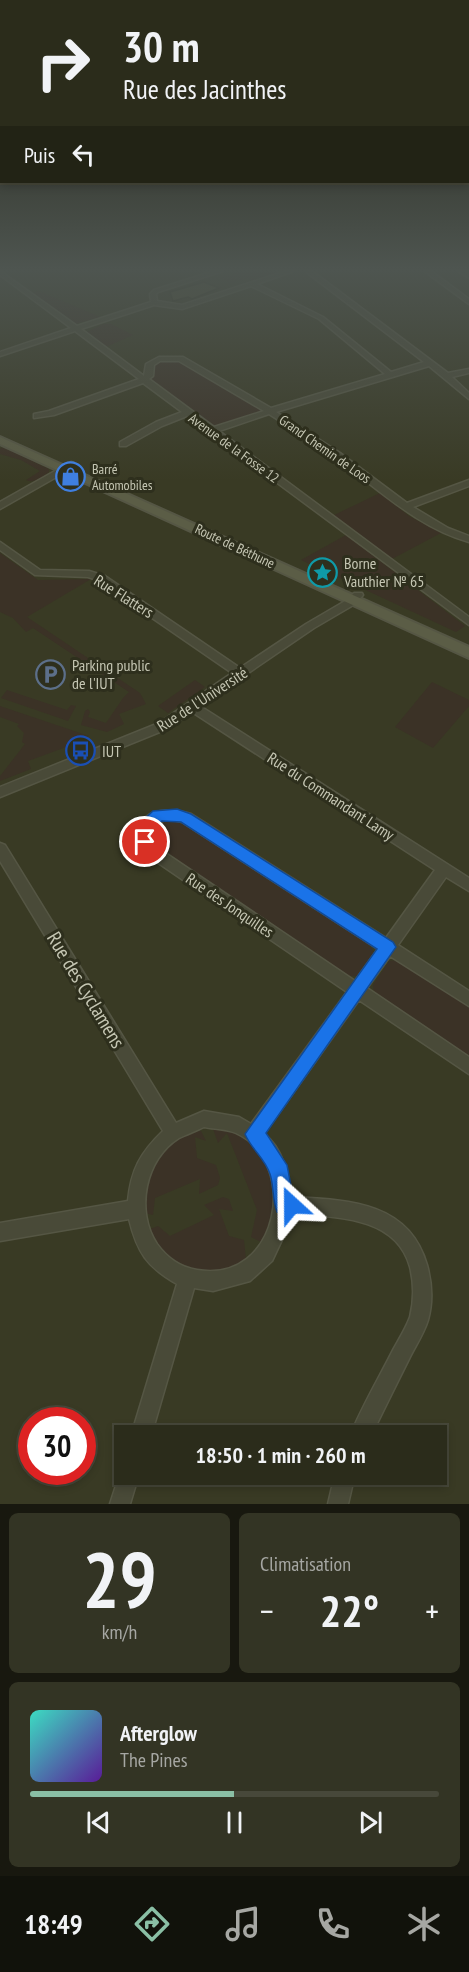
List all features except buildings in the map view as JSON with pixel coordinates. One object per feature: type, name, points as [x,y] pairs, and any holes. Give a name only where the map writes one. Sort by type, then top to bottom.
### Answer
[{"type":"main road","name":"Route de Béthune","points":[[0,433],[69,467],[356,597],[469,644]]},
{"type":"main road","name":"Route de Béthune","points":[[0,440],[69,467]]},
{"type":"main road","name":"Route de Béthune","points":[[356,597],[469,653]]},
{"type":"street","points":[[0,354],[39,341]]},
{"type":"street","name":"Avenue de la Fosse 12","points":[[92,341],[469,622]]},
{"type":"street","points":[[349,341],[390,375]]},
{"type":"street","points":[[401,341],[447,376],[469,397]]},
{"type":"street","name":"Grand Chemin de Loos","points":[[143,380],[149,376],[151,362],[166,358],[180,359],[270,411],[337,455],[430,523],[469,539]]},
{"type":"street","points":[[212,431],[270,411],[430,363]]},
{"type":"street","points":[[447,376],[469,371]]},
{"type":"street","points":[[37,416],[143,380]]},
{"type":"street","points":[[123,444],[159,424],[187,413]]},
{"type":"street","points":[[0,506],[69,467]]},
{"type":"street","points":[[406,507],[469,483]]},
{"type":"street","name":"Rue Flatters","points":[[0,545],[38,573],[89,574],[100,578],[241,674]]},
{"type":"street","name":"Rue de l'Université","points":[[0,792],[150,733],[193,707],[356,597]]},
{"type":"street","name":"Rue du Commandant Lamy","points":[[193,707],[469,885]]},
{"type":"street","name":"Rue des Jonquilles","points":[[469,999],[186,818],[167,814],[158,816],[146,826],[145,842],[153,852],[469,1066]]},
{"type":"street","name":"Rue des Cyclamens","points":[[0,849],[172,1131]]},
{"type":"street","points":[[254,1134],[444,869]]},
{"type":"street","points":[[217,1119],[243,1126],[254,1134],[269,1151],[280,1172],[284,1205],[276,1236],[257,1262],[232,1278],[217,1282],[188,1279],[171,1271],[157,1260],[146,1244],[135,1209],[140,1172],[148,1156],[172,1131],[187,1123],[217,1119]]},
{"type":"street","points":[[284,1205],[351,1211],[375,1217],[391,1225],[405,1239],[420,1266],[423,1303],[418,1320],[366,1425]]},
{"type":"street","points":[[0,1232],[135,1209]]},
{"type":"street","points":[[144,1425],[188,1279]]},
{"type":"street","points":[[120,1504],[126,1485]]},
{"type":"street","points":[[338,1504],[342,1485]]},
{"type":"shaded area","points":[[99,341],[119,341],[106,347]]},
{"type":"shaded area","points":[[180,360],[270,411],[211,431],[147,378],[150,363]]},
{"type":"shaded area","points":[[3,447],[49,469],[49,472],[35,481],[26,480],[40,471],[21,460],[0,454],[0,449]]},
{"type":"shaded area","points":[[380,493],[409,516],[441,533],[392,559],[332,516]]},
{"type":"shaded area","points":[[346,535],[465,626],[456,632],[301,560]]},
{"type":"shaded area","points":[[0,553],[38,580],[91,579],[27,617],[140,693],[146,704],[119,714],[124,724],[107,732],[81,725],[85,711],[88,709],[90,712],[88,717],[106,723],[129,692],[33,628],[26,632],[13,618],[0,612]]},
{"type":"shaded area","points":[[195,680],[205,687],[168,713],[158,706]]},
{"type":"shaded area","points":[[432,682],[469,700],[469,706],[433,748],[395,727]]},
{"type":"shaded area","points":[[7,690],[67,710],[71,705],[76,706],[68,721],[1,698]]},
{"type":"shaded area","points":[[0,706],[89,736],[81,739],[80,742],[28,761],[31,769],[0,781],[0,776],[25,744],[22,742],[24,733],[17,726],[19,724],[0,717]]},
{"type":"shaded area","points":[[163,820],[179,820],[369,942],[374,953],[357,976],[347,976],[155,848],[150,833]]},
{"type":"shaded area","points":[[398,960],[469,1006],[469,1059],[374,994],[373,985],[389,961]]},
{"type":"shaded area","points":[[212,1126],[228,1128],[251,1140],[268,1161],[278,1205],[263,1243],[251,1237],[257,1210],[227,1133],[218,1143]]},
{"type":"shaded area","points":[[197,1129],[201,1131],[206,1141],[195,1137],[197,1158],[216,1165],[220,1178],[218,1185],[199,1194],[200,1179],[155,1198],[153,1215],[144,1213],[147,1184],[156,1161],[172,1143]]},
{"type":"shaded area","points":[[223,1197],[229,1199],[233,1211],[219,1209],[229,1236],[244,1240],[246,1260],[229,1270],[190,1270],[162,1255],[150,1229],[158,1226],[170,1236],[214,1215],[204,1205]]},
{"type":"place","name":"Barré Automobiles","points":[[71,477]]},
{"type":"place","name":"Borne Vauthier № 65","points":[[323,572]]},
{"type":"place","name":"Parking public de l'IUT","points":[[51,674]]},
{"type":"place","name":"IUT","points":[[81,751]]},
{"type":"route","points":[[145,842],[144,832],[150,820],[167,814],[186,818],[388,947],[254,1134],[265,1144],[280,1172],[284,1205],[292,1205]]}]
